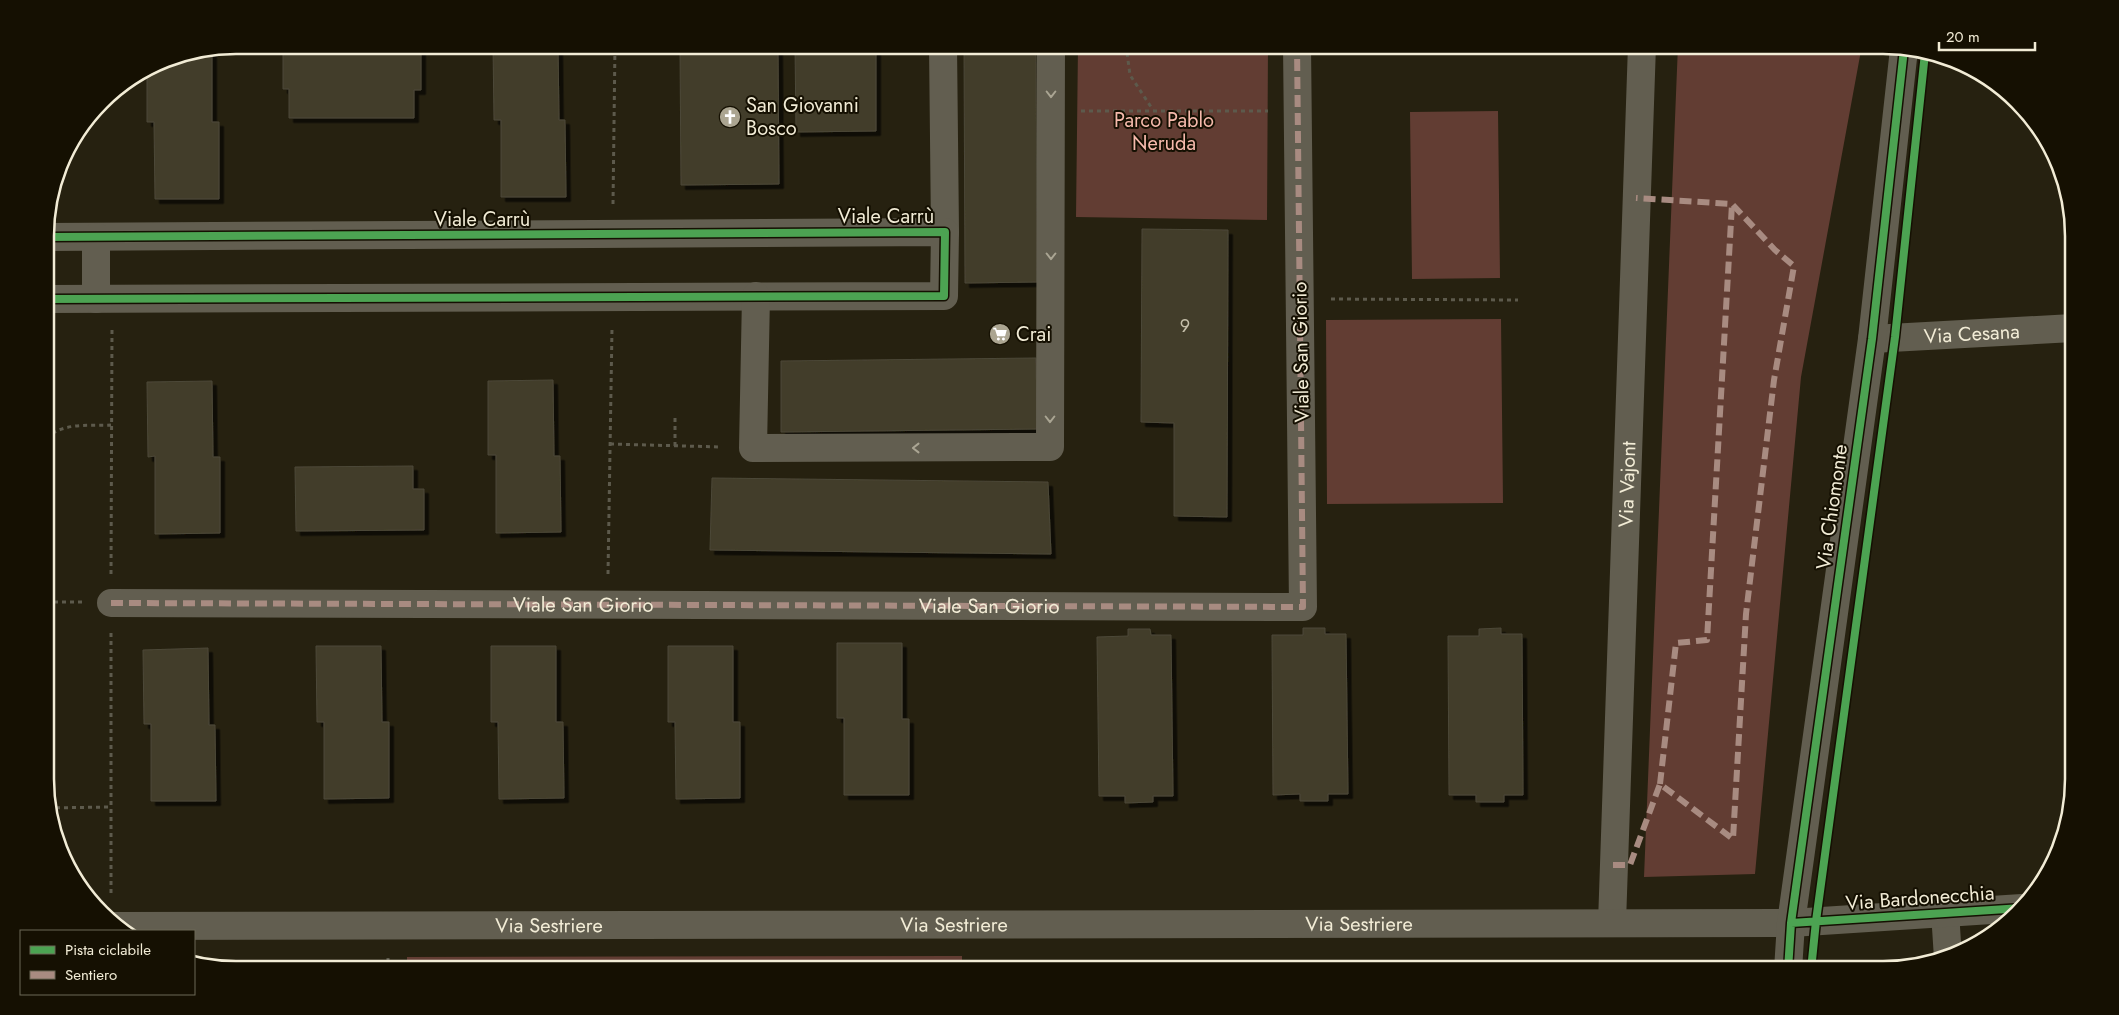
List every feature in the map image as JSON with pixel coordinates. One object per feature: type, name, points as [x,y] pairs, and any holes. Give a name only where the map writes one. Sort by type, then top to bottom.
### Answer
[{"type":"street","name":"Viale Carrù","points":[[54,299],[944,296],[943,54]]},
{"type":"street","points":[[756,296],[753,448],[1050,447],[1051,54]]},
{"type":"street","name":"Viale San Giorio","points":[[111,603],[1303,607],[1297,54]]},
{"type":"street","name":"Via Vajont","points":[[1612,923],[1642,54]]},
{"type":"street","name":"Via Chiomonte","points":[[1789,961],[1792,923],[1872,338],[1903,55]]},
{"type":"street","name":"Viale Carrù","points":[[54,237],[945,232]]},
{"type":"street","points":[[96,237],[96,299]]},
{"type":"street","name":"Via Cesana","points":[[1872,338],[2065,328]]},
{"type":"street","name":"Via Bardonecchia","points":[[1792,923],[2011,909]]},
{"type":"street","points":[[1945,912],[1947,950]]},
{"type":"street","name":"Via Sestriere","points":[[128,926],[1792,923]]},
{"type":"path","points":[[612,234],[615,54]]},
{"type":"path","points":[[1127,54],[1130,76],[1153,110]]},
{"type":"path","points":[[1051,114],[1092,110],[1298,112]]},
{"type":"path","points":[[608,605],[613,297]]},
{"type":"path","points":[[1300,299],[1518,300]]},
{"type":"path","points":[[675,415],[675,446]]},
{"type":"path","points":[[54,431],[78,426],[111,425]]},
{"type":"path","points":[[610,444],[722,447]]},
{"type":"path","points":[[54,602],[111,603]]},
{"type":"path","points":[[56,808],[111,808]]},
{"type":"path","points":[[387,926],[388,961]]},
{"type":"green space","name":"Parco Pablo Neruda","points":[[1078,54],[1268,54],[1267,220],[1076,217]]},
{"type":"green space","points":[[1678,54],[1860,54],[1801,377],[1755,874],[1644,877]]},
{"type":"green space","points":[[1498,111],[1500,278],[1412,279],[1410,112]]},
{"type":"green space","points":[[1501,319],[1503,503],[1327,504],[1326,320]]},
{"type":"green space","points":[[962,956],[962,961],[407,961],[407,957]]},
{"type":"building","points":[[283,54],[421,54],[421,90],[414,90],[414,118],[289,118],[289,89],[283,89]]},
{"type":"building","points":[[493,54],[558,54],[559,120],[565,120],[566,197],[501,197],[501,120],[494,120]]},
{"type":"building","name":"San Giovanni Bosco","points":[[680,54],[778,54],[779,184],[681,185]]},
{"type":"building","points":[[795,54],[876,54],[876,131],[796,132]]},
{"type":"building","points":[[964,54],[1036,54],[1037,282],[965,283]]},
{"type":"building","points":[[212,55],[212,122],[219,122],[219,199],[155,199],[154,122],[147,122],[147,76],[177,63]]},
{"type":"building","points":[[1142,229],[1228,230],[1227,517],[1174,516],[1174,423],[1141,422]]},
{"type":"building","points":[[1036,358],[1037,429],[781,432],[781,361]]},
{"type":"building","points":[[553,380],[554,456],[560,456],[561,532],[496,533],[496,455],[488,455],[488,381]]},
{"type":"building","points":[[212,381],[213,457],[220,457],[220,533],[155,534],[155,456],[148,457],[147,382]]},
{"type":"building","points":[[413,466],[413,489],[424,489],[424,530],[296,531],[295,467]]},
{"type":"building","points":[[712,478],[1048,482],[1051,554],[710,550]]},
{"type":"building","points":[[1303,628],[1325,628],[1325,634],[1346,634],[1348,794],[1328,794],[1328,801],[1300,801],[1300,794],[1273,795],[1272,635],[1303,635]]},
{"type":"building","points":[[1501,628],[1501,634],[1522,634],[1523,795],[1504,795],[1504,802],[1476,802],[1476,795],[1449,795],[1448,636],[1479,636],[1479,629]]},
{"type":"building","points":[[1128,629],[1150,629],[1151,635],[1171,635],[1173,796],[1153,796],[1153,802],[1125,803],[1125,796],[1099,796],[1097,637],[1128,636]]},
{"type":"building","points":[[837,643],[902,643],[902,719],[909,719],[909,795],[844,795],[844,718],[837,718]]},
{"type":"building","points":[[316,646],[381,646],[382,722],[389,722],[389,798],[324,799],[324,722],[317,722]]},
{"type":"building","points":[[491,646],[556,646],[556,722],[563,722],[564,798],[499,799],[498,722],[491,722]]},
{"type":"building","points":[[668,646],[733,646],[733,722],[740,722],[740,798],[676,799],[675,722],[668,722]]},
{"type":"building","points":[[208,648],[209,725],[215,725],[216,801],[151,801],[151,724],[144,724],[143,650]]},
{"type":"marked path","points":[[111,603],[1303,607],[1297,54]]},
{"type":"marked path","points":[[1613,865],[1630,865],[1660,784],[1733,839],[1746,614],[1774,380],[1794,266],[1775,250],[1732,204],[1636,198]]},
{"type":"marked path","points":[[1660,784],[1676,643],[1707,640],[1732,204]]},
{"type":"cycle path","points":[[1789,961],[1791,923],[1872,339],[1903,55]]},
{"type":"cycle path","points":[[1812,961],[1895,337],[1924,58]]},
{"type":"cycle path","points":[[54,237],[945,232],[944,296],[54,299]]},
{"type":"cycle path","points":[[1791,923],[2011,909]]},
{"type":"place","name":"San Giovanni Bosco","points":[[730,117]]},
{"type":"place","name":"Crai","points":[[1000,334]]}]
